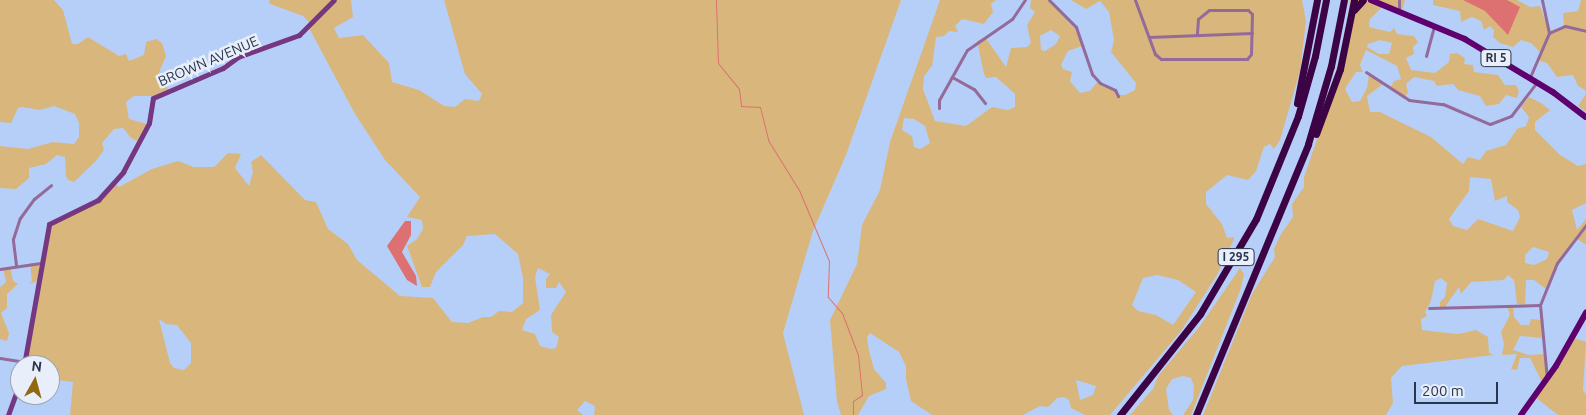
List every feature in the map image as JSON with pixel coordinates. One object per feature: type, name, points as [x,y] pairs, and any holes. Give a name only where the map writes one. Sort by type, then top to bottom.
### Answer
[{"type":"highway","points":[[1277,173],[1302,85],[1316,0]]},
{"type":"highway","name":"I 295","points":[[1120,415],[1209,301],[1252,228],[1277,173],[1307,86],[1326,0]]},
{"type":"highway","name":"I 295","points":[[1196,415],[1299,168],[1329,76],[1344,0]]},
{"type":"highway","points":[[1350,24],[1354,0]]},
{"type":"highway","points":[[1299,168],[1330,98],[1356,4],[1364,0]]},
{"type":"main road","name":"RI 5","points":[[1371,0],[1434,25],[1537,82],[1586,117]]},
{"type":"main road","points":[[1521,415],[1547,379],[1586,313]]},
{"type":"street","name":"BROWN AVENUE","points":[[26,355],[49,224],[98,200],[130,162],[136,144],[149,122],[154,96],[223,68],[238,57],[299,35],[334,0]]},
{"type":"street","points":[[939,108],[952,77],[967,50],[1012,19],[1025,0]]},
{"type":"street","points":[[1049,0],[1076,27],[1092,74],[1100,83],[1115,90],[1118,96]]},
{"type":"street","points":[[1135,0],[1150,36],[1155,54],[1166,61],[1247,59],[1251,54],[1252,14],[1248,10],[1211,9],[1198,19],[1197,34]]},
{"type":"street","points":[[1399,0],[1399,10]]},
{"type":"street","points":[[1530,78],[1549,32],[1542,0]]},
{"type":"street","points":[[1426,56],[1434,25]]},
{"type":"street","points":[[1549,32],[1565,26],[1586,32]]},
{"type":"street","points":[[1150,36],[1252,33]]},
{"type":"street","points":[[1366,72],[1409,100],[1443,104],[1490,124],[1511,116],[1537,82]]},
{"type":"street","points":[[952,77],[974,89],[986,103]]},
{"type":"street","points":[[16,265],[13,239],[20,218],[30,203],[51,185]]},
{"type":"street","points":[[1547,379],[1540,305],[1556,263],[1586,225]]},
{"type":"street","points":[[0,269],[16,265],[41,263]]},
{"type":"street","points":[[1429,308],[1540,305]]},
{"type":"shaded area","points":[[0,0],[54,0],[63,10],[72,44],[78,44],[88,37],[119,56],[126,54],[129,61],[144,55],[146,42],[156,39],[162,43],[166,56],[158,75],[169,90],[155,96],[134,96],[126,102],[129,119],[147,124],[137,141],[131,138],[123,128],[114,129],[102,143],[104,150],[96,161],[74,182],[68,180],[66,176],[65,157],[57,155],[46,164],[29,168],[29,178],[16,189],[0,188],[0,146],[28,149],[53,142],[74,144],[79,137],[79,123],[75,114],[54,106],[40,110],[18,108],[11,123],[0,122]]},
{"type":"shaded area","points":[[269,0],[351,0],[353,17],[334,28],[339,38],[363,35],[389,63],[392,82],[419,90],[444,106],[455,107],[465,99],[479,101],[482,94],[465,74],[444,0],[901,0],[846,155],[813,231],[783,333],[804,415],[594,415],[595,406],[585,401],[577,410],[583,415],[70,415],[73,382],[60,380],[60,355],[26,355],[37,281],[29,284],[32,281],[30,263],[40,263],[49,225],[97,201],[113,181],[119,187],[152,169],[178,161],[194,167],[214,167],[228,153],[241,154],[235,168],[249,186],[253,172],[251,162],[261,155],[305,200],[316,202],[328,229],[348,244],[357,260],[400,296],[433,298],[452,322],[468,323],[483,317],[491,317],[499,311],[512,312],[523,303],[523,278],[518,254],[495,234],[467,236],[463,245],[436,272],[430,287],[422,287],[407,246],[417,239],[423,229],[422,220],[407,217],[420,197],[385,160],[355,114],[309,28],[312,25],[303,16],[270,4]],"holes":[[[538,268],[550,274],[546,279],[546,288],[556,288],[559,282],[566,292],[551,315],[552,332],[559,337],[556,348],[551,349],[540,346],[535,334],[522,330],[526,319],[540,310],[535,277]],[[159,319],[166,324],[177,325],[191,343],[191,363],[184,370],[174,368],[170,363]]]},
{"type":"shaded area","points":[[940,0],[996,0],[991,4],[993,12],[984,24],[962,19],[955,26],[958,32],[949,31],[944,36],[936,37],[932,66],[924,76],[923,89],[935,121],[966,126],[992,107],[1008,110],[1015,107],[1015,94],[996,77],[986,78],[977,41],[985,37],[1006,67],[1011,48],[1027,47],[1031,43],[1027,25],[1035,12],[1030,8],[1031,0],[1047,0],[1076,30],[1082,46],[1068,51],[1061,65],[1063,69],[1072,72],[1070,81],[1080,93],[1090,91],[1098,81],[1116,90],[1118,95],[1125,95],[1135,90],[1136,83],[1111,52],[1114,40],[1109,12],[1100,1],[1086,9],[1071,0],[1302,0],[1306,21],[1300,71],[1280,140],[1274,149],[1270,144],[1264,147],[1256,171],[1248,180],[1227,175],[1206,192],[1206,204],[1222,224],[1227,238],[1234,237],[1234,239],[1217,275],[1181,331],[1110,415],[1085,415],[1071,408],[1069,400],[1064,397],[1057,398],[1048,407],[1040,406],[1023,415],[932,415],[911,401],[906,379],[906,366],[899,352],[870,333],[867,337],[874,369],[886,383],[886,389],[869,396],[858,415],[841,415],[837,402],[830,320],[857,264],[862,225],[880,190],[890,142]],"holes":[[[1051,30],[1060,36],[1056,44],[1045,51],[1041,50],[1040,36]],[[904,118],[914,119],[925,126],[930,143],[920,149],[914,147],[912,136],[902,130]],[[1157,275],[1178,280],[1196,292],[1173,325],[1156,315],[1138,311],[1132,305],[1143,278]],[[1076,380],[1096,386],[1093,395],[1080,400]]]},
{"type":"shaded area","points":[[1350,0],[1405,0],[1401,13],[1383,6],[1370,19],[1369,27],[1390,32],[1394,28],[1397,34],[1414,36],[1418,42],[1413,47],[1414,54],[1406,58],[1411,70],[1435,73],[1449,62],[1450,54],[1457,53],[1465,58],[1464,64],[1473,65],[1474,72],[1498,75],[1505,85],[1516,85],[1519,91],[1517,98],[1506,95],[1499,104],[1486,106],[1480,96],[1458,90],[1453,84],[1437,86],[1434,81],[1414,77],[1406,84],[1408,92],[1404,99],[1390,88],[1394,81],[1401,79],[1397,66],[1366,50],[1360,65],[1363,72],[1356,72],[1345,89],[1352,102],[1360,101],[1367,88],[1369,74],[1383,84],[1367,96],[1370,112],[1380,112],[1431,137],[1463,164],[1468,157],[1480,160],[1486,151],[1506,145],[1517,129],[1526,126],[1529,117],[1521,107],[1529,97],[1550,110],[1535,122],[1535,130],[1560,155],[1578,166],[1586,164],[1586,203],[1572,210],[1577,230],[1586,219],[1586,245],[1576,238],[1561,256],[1546,289],[1534,280],[1526,280],[1525,305],[1517,304],[1514,280],[1508,275],[1504,280],[1471,282],[1461,294],[1459,287],[1445,307],[1440,307],[1440,302],[1445,297],[1447,283],[1441,278],[1435,281],[1431,301],[1425,312],[1427,316],[1421,319],[1422,330],[1458,334],[1476,330],[1488,337],[1489,353],[1494,355],[1402,366],[1391,378],[1393,403],[1386,415],[1203,415],[1252,294],[1275,257],[1274,249],[1281,234],[1293,217],[1292,204],[1304,187],[1304,177],[1323,122],[1346,33]],"holes":[[[1380,40],[1392,43],[1389,54],[1379,54],[1367,47],[1368,44]],[[1470,177],[1491,179],[1495,201],[1507,196],[1507,202],[1518,210],[1520,217],[1513,231],[1478,219],[1467,230],[1453,226],[1449,219],[1469,191]],[[1533,247],[1549,252],[1547,259],[1534,265],[1525,263],[1525,255]]]},
{"type":"shaded area","points":[[1433,0],[1517,0],[1530,7],[1540,6],[1549,31],[1564,26],[1563,13],[1578,11],[1581,0],[1586,0],[1586,94],[1585,90],[1578,86],[1573,75],[1557,77],[1547,63],[1537,60],[1540,52],[1531,43],[1521,40],[1513,47],[1500,43],[1493,37],[1494,30],[1490,26],[1484,30],[1481,21],[1472,17],[1461,22],[1460,11],[1433,5]]},
{"type":"shaded area","points":[[1463,0],[1507,0],[1520,7],[1508,35],[1485,11]]},
{"type":"shaded area","points":[[1586,94],[1586,112],[1578,106]]},
{"type":"shaded area","points":[[405,221],[411,221],[411,235],[402,252],[416,276],[417,286],[407,280],[387,246]]},
{"type":"shaded area","points":[[10,267],[13,281],[18,284],[7,294],[7,308],[1,313],[9,333],[7,341],[0,339],[0,287],[6,282],[3,268]]},
{"type":"shaded area","points":[[1240,268],[1244,274],[1241,288],[1191,415],[1183,415],[1193,400],[1194,386],[1191,378],[1183,376],[1172,379],[1166,389],[1169,410],[1173,415],[1130,415],[1153,389],[1158,376],[1200,326]]},
{"type":"shaded area","points":[[1507,306],[1513,306],[1514,317],[1521,325],[1529,325],[1531,319],[1541,320],[1542,338],[1520,336],[1513,350],[1529,355],[1544,354],[1547,378],[1574,338],[1586,342],[1583,390],[1586,395],[1586,415],[1558,415],[1535,397],[1543,384],[1530,358],[1520,358],[1517,370],[1511,369],[1517,354],[1502,355],[1504,344],[1501,332],[1510,315]]},
{"type":"waterway","points":[[716,0],[718,63],[739,89],[741,106],[760,107],[768,140],[799,190],[829,261],[828,297],[842,313],[858,355],[862,395],[853,401],[853,415]]}]
